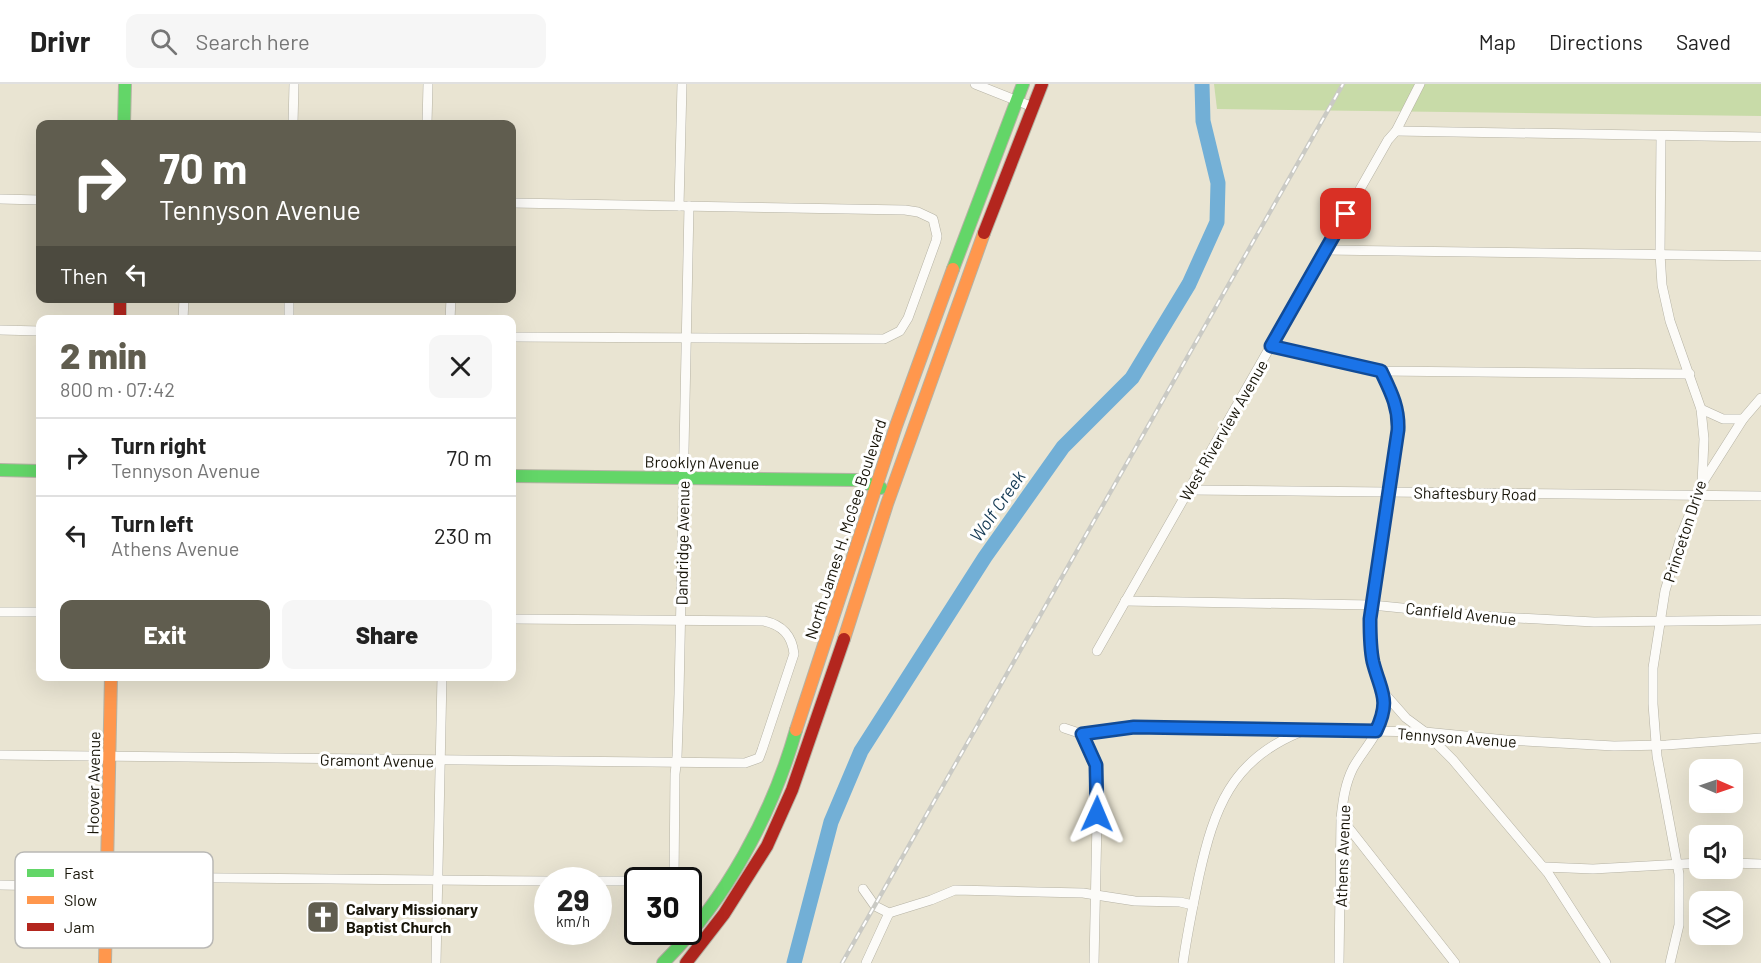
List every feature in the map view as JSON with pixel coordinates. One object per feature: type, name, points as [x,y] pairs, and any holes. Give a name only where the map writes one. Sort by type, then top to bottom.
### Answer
[{"type":"main road","points":[[124,120],[125,84]]},
{"type":"main road","name":"North James H. McGee Boulevard","points":[[663,963],[689,935],[729,879],[747,849],[777,785],[940,300],[1023,84]]},
{"type":"main road","name":"North James H. McGee Boulevard","points":[[686,963],[737,895],[767,846],[801,768],[891,491],[991,214],[1042,84]]},
{"type":"main road","points":[[0,470],[36,471]]},
{"type":"main road","name":"Brooklyn Avenue","points":[[516,476],[857,480],[891,491]]},
{"type":"main road","name":"Hoover Avenue","points":[[108,852],[111,681]]},
{"type":"main road","name":"Hoover Avenue","points":[[105,948],[105,963]]},
{"type":"street","points":[[293,120],[294,84]]},
{"type":"street","points":[[427,120],[428,84]]},
{"type":"street","name":"Dandridge Avenue","points":[[674,867],[686,338],[682,84]]},
{"type":"street","points":[[975,84],[1033,107]]},
{"type":"street","name":"West Riverview Avenue","points":[[1097,651],[1388,140],[1396,131],[1420,84]]},
{"type":"street","points":[[1396,131],[1761,137]]},
{"type":"street","name":"Princeton Drive","points":[[1661,136],[1660,254],[1666,307],[1701,409],[1704,439],[1702,484],[1673,561],[1659,622],[1653,668],[1656,745],[1677,864],[1680,911],[1670,963]]},
{"type":"street","points":[[0,199],[36,200]]},
{"type":"street","points":[[516,203],[918,212],[933,219],[937,236],[905,324],[900,331],[884,339],[516,337]]},
{"type":"street","points":[[1325,250],[1761,256]]},
{"type":"street","points":[[0,330],[36,331]]},
{"type":"street","points":[[1271,346],[1381,371],[1690,374]]},
{"type":"street","name":"Athens Avenue","points":[[1339,963],[1341,818],[1348,780],[1383,716],[1384,693],[1373,662],[1370,619],[1398,417],[1395,400],[1381,371]]},
{"type":"street","points":[[1702,484],[1743,419],[1761,398]]},
{"type":"street","points":[[1701,409],[1724,419],[1743,419]]},
{"type":"street","name":"Shaftesbury Road","points":[[1189,490],[1761,496]]},
{"type":"street","name":"Canfield Avenue","points":[[1125,601],[1372,605],[1533,620],[1659,622],[1761,620]]},
{"type":"street","points":[[0,612],[36,612]]},
{"type":"street","points":[[516,619],[680,620]]},
{"type":"street","name":"Gramont Avenue","points":[[0,755],[745,764],[759,758],[793,661],[793,646],[788,636],[777,626],[764,621],[680,620]]},
{"type":"street","points":[[436,963],[442,681]]},
{"type":"street","points":[[1384,693],[1406,718],[1454,759],[1544,867],[1606,963]]},
{"type":"street","name":"Tennyson Avenue","points":[[1082,734],[1134,727],[1376,731],[1425,732],[1506,741],[1656,745],[1761,738]]},
{"type":"street","points":[[1064,728],[1082,734],[1093,755],[1098,773],[1094,963]]},
{"type":"street","points":[[1183,963],[1193,905],[1213,822],[1230,787],[1258,757],[1283,739],[1305,730]]},
{"type":"street","points":[[1341,818],[1455,963]]},
{"type":"street","points":[[1544,867],[1593,869],[1689,863]]},
{"type":"street","points":[[1743,863],[1761,864]]},
{"type":"street","points":[[213,881],[534,881]]},
{"type":"street","points":[[0,885],[15,885]]},
{"type":"street","points":[[864,889],[875,906],[889,913],[955,890],[1083,893],[1193,905]]},
{"type":"street","points":[[866,963],[889,913]]},
{"type":"green space","points":[[1214,84],[1761,84],[1761,116],[1217,109]]},
{"type":"waterway","name":"Wolf Creek","points":[[794,963],[831,822],[861,751],[985,557],[1063,447],[1132,378],[1189,284],[1217,222],[1218,183],[1203,121],[1202,84]]},
{"type":"railway","points":[[842,963],[1343,84]]},
{"type":"traffic: fast","points":[[124,120],[125,84]]},
{"type":"traffic: fast","points":[[953,269],[1023,84]]},
{"type":"traffic: fast","points":[[0,470],[36,471]]},
{"type":"traffic: fast","points":[[516,476],[857,480],[881,488]]},
{"type":"traffic: fast","points":[[663,963],[707,912],[744,855],[774,793],[796,730]]},
{"type":"traffic: slow","points":[[844,639],[887,504],[984,233]]},
{"type":"traffic: slow","points":[[796,730],[896,426],[953,269]]},
{"type":"traffic: slow","points":[[107,852],[111,681]]},
{"type":"traffic: slow","points":[[105,948],[105,963]]},
{"type":"traffic: jam","points":[[984,233],[1042,84]]},
{"type":"traffic: jam","points":[[120,303],[120,315]]},
{"type":"traffic: jam","points":[[686,963],[724,914],[767,846],[792,790],[844,639]]},
{"type":"place","name":"Calvary Missionary Baptist Church","points":[[323,917]]},
{"type":"route","points":[[1097,814],[1098,773],[1093,755],[1082,734],[1104,729],[1134,727],[1376,731],[1383,716],[1384,693],[1373,662],[1370,619],[1398,430],[1395,400],[1381,371],[1271,346],[1346,214]]}]
